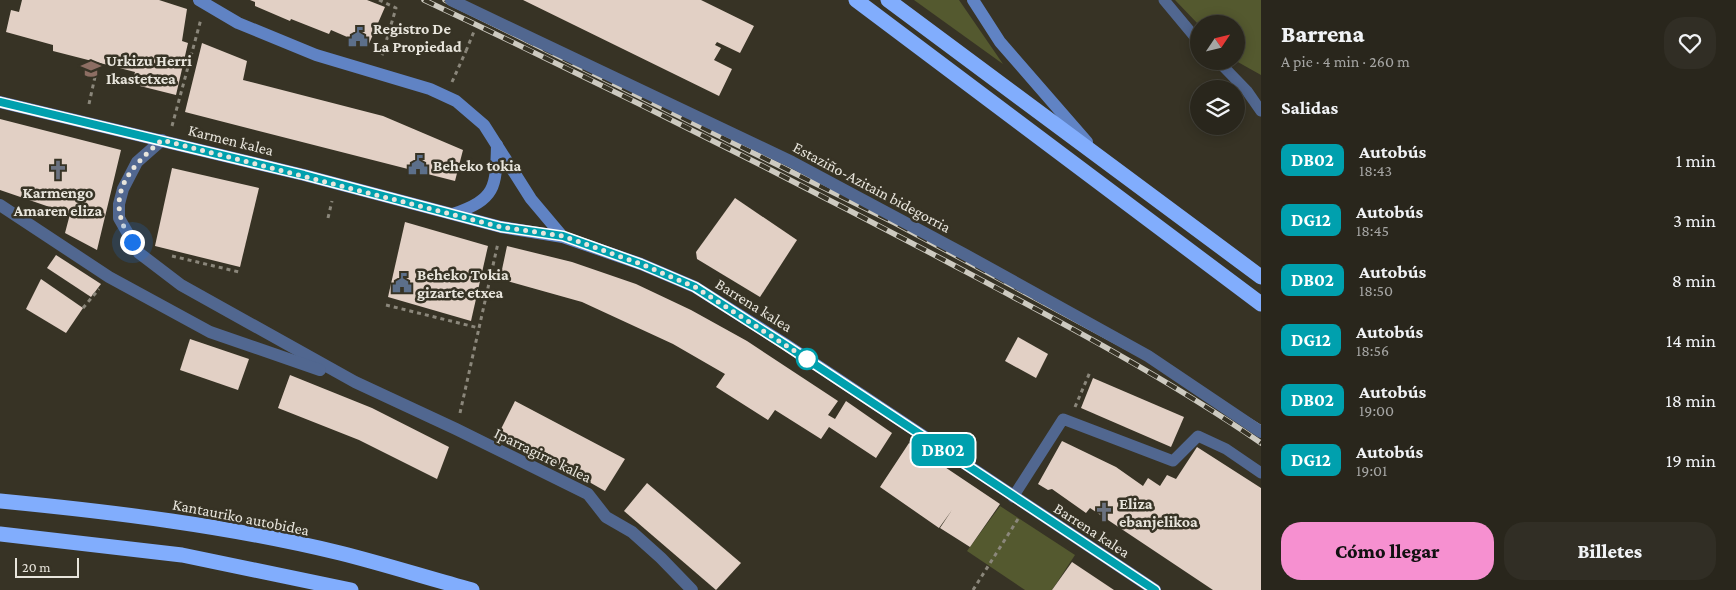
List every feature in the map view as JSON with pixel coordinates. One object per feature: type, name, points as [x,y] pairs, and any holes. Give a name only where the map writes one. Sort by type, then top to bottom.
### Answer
[{"type":"highway","points":[[856,0],[1261,304]]},
{"type":"highway","points":[[888,0],[1261,277]]},
{"type":"highway","name":"Kantauriko autobidea","points":[[0,501],[130,514],[250,535],[340,553],[472,590]]},
{"type":"highway","points":[[0,534],[182,555],[350,590]]},
{"type":"street","name":"Estaziño-Azitain bidegorria","points":[[451,0],[792,162],[964,254],[1148,356],[1261,432]]},
{"type":"street","points":[[973,0],[1000,42],[1054,107],[1102,159]]},
{"type":"street","points":[[202,2],[238,23],[316,55],[430,89],[456,101],[484,125],[531,200],[563,236]]},
{"type":"street","name":"Karmen kalea","points":[[0,102],[165,141],[501,227],[563,236]]},
{"type":"street","name":"Iparragirre kalea","points":[[165,141],[137,162],[122,189],[119,218],[139,253],[181,285],[355,382],[456,428],[588,494],[606,517],[632,532],[692,590]]},
{"type":"street","points":[[453,214],[477,206],[488,195],[496,180],[497,145]]},
{"type":"street","name":"Iparragirre kalea","points":[[0,205],[109,277],[210,332],[355,382]]},
{"type":"street","name":"Barrena kalea","points":[[563,236],[641,264],[695,287],[1155,590]]},
{"type":"lane","points":[[1164,0],[1190,31]]},
{"type":"lane","points":[[1227,70],[1247,91],[1261,111]]},
{"type":"lane","points":[[1013,497],[1063,419],[1173,461],[1198,436],[1226,449],[1261,472]]},
{"type":"path","points":[[377,74],[396,8],[379,0]]},
{"type":"path","points":[[165,141],[202,2]]},
{"type":"path","points":[[445,96],[466,52]]},
{"type":"path","points":[[89,104],[98,63]]},
{"type":"path","points":[[328,218],[332,201]]},
{"type":"path","points":[[460,412],[499,242]]},
{"type":"path","points":[[166,254],[240,272]]},
{"type":"path","points":[[83,308],[109,277]]},
{"type":"path","points":[[386,305],[479,328]]},
{"type":"path","points":[[1069,421],[1090,372]]},
{"type":"path","points":[[973,590],[1021,515]]},
{"type":"green space","points":[[914,0],[959,0],[1003,64]]},
{"type":"green space","points":[[1175,0],[1261,0],[1261,75],[1245,66],[1245,15],[1190,16]]},
{"type":"green space","points":[[1000,506],[1075,555],[1052,590],[1025,590],[967,551]]},
{"type":"building","points":[[22,0],[159,0],[187,9],[182,41],[188,43],[176,95],[132,84],[135,72],[53,51],[53,45],[6,32],[11,10],[19,12]]},
{"type":"building","points":[[250,0],[367,0],[385,7],[368,46],[331,30],[329,34],[291,19],[290,21],[255,6],[255,2]]},
{"type":"building","points":[[523,0],[701,0],[754,26],[740,53],[717,42],[715,45],[721,48],[714,60],[732,69],[719,96]]},
{"type":"building","points":[[202,43],[247,61],[243,80],[383,116],[463,150],[455,181],[185,112]]},
{"type":"building","name":"Karmengo Amaren eliza","points":[[0,119],[121,150],[97,250],[65,233],[70,214],[0,190]]},
{"type":"building","points":[[172,168],[259,188],[240,267],[155,246]]},
{"type":"building","points":[[735,198],[797,240],[760,297],[697,259],[696,252]]},
{"type":"building","points":[[405,222],[488,246],[471,321],[388,297]]},
{"type":"building","points":[[507,246],[572,262],[636,284],[691,310],[747,341],[838,401],[828,415],[835,419],[846,401],[892,433],[876,458],[829,427],[821,439],[775,410],[768,420],[716,387],[725,374],[673,344],[582,302],[500,279]]},
{"type":"building","points":[[56,255],[101,284],[91,297],[47,268]]},
{"type":"building","points":[[41,279],[83,308],[66,333],[26,309]]},
{"type":"building","points":[[1018,337],[1048,354],[1036,378],[1005,361]]},
{"type":"building","points":[[190,339],[249,359],[238,390],[180,370]]},
{"type":"building","points":[[290,375],[372,408],[449,447],[437,479],[359,440],[278,408]]},
{"type":"building","points":[[1093,378],[1184,417],[1171,447],[1081,408]]},
{"type":"building","points":[[515,401],[625,459],[605,491],[554,462],[498,435]]},
{"type":"building","points":[[1062,441],[1116,467],[1143,486],[1148,478],[1160,486],[1167,475],[1176,479],[1197,447],[1261,488],[1261,590],[1213,590],[1090,508],[1086,513],[1052,489],[1048,490],[1038,484]]},
{"type":"building","points":[[909,443],[1000,504],[970,547],[940,528],[952,510],[939,528],[880,487]]},
{"type":"building","points":[[647,483],[741,563],[716,590],[624,511]]},
{"type":"building","points":[[1072,562],[1114,590],[1052,590]]},
{"type":"railway","points":[[424,0],[684,126],[940,258],[1143,369],[1261,443]]},
{"type":"railway","points":[[445,0],[895,223],[1147,358],[1261,428]]},
{"type":"bus line","name":"DB02","points":[[0,102],[168,141],[501,227],[563,236],[641,264],[695,287],[1155,590]]},
{"type":"place","name":"Registro De La Propiedad","points":[[358,37]]},
{"type":"place","name":"Urkizu Herri Ikastetxea","points":[[91,69]]},
{"type":"place","name":"Beheko tokia","points":[[418,165]]},
{"type":"place","name":"Karmengo Amaren eliza","points":[[58,170]]},
{"type":"place","name":"Beheko Tokia gizarte etxea","points":[[402,283]]},
{"type":"place","name":"Eliza ebanjelikoa","points":[[1104,512]]},
{"type":"route","points":[[132,242],[119,218],[122,189],[137,162],[162,140],[320,179],[501,227],[563,236],[641,264],[695,287],[807,359]]}]
